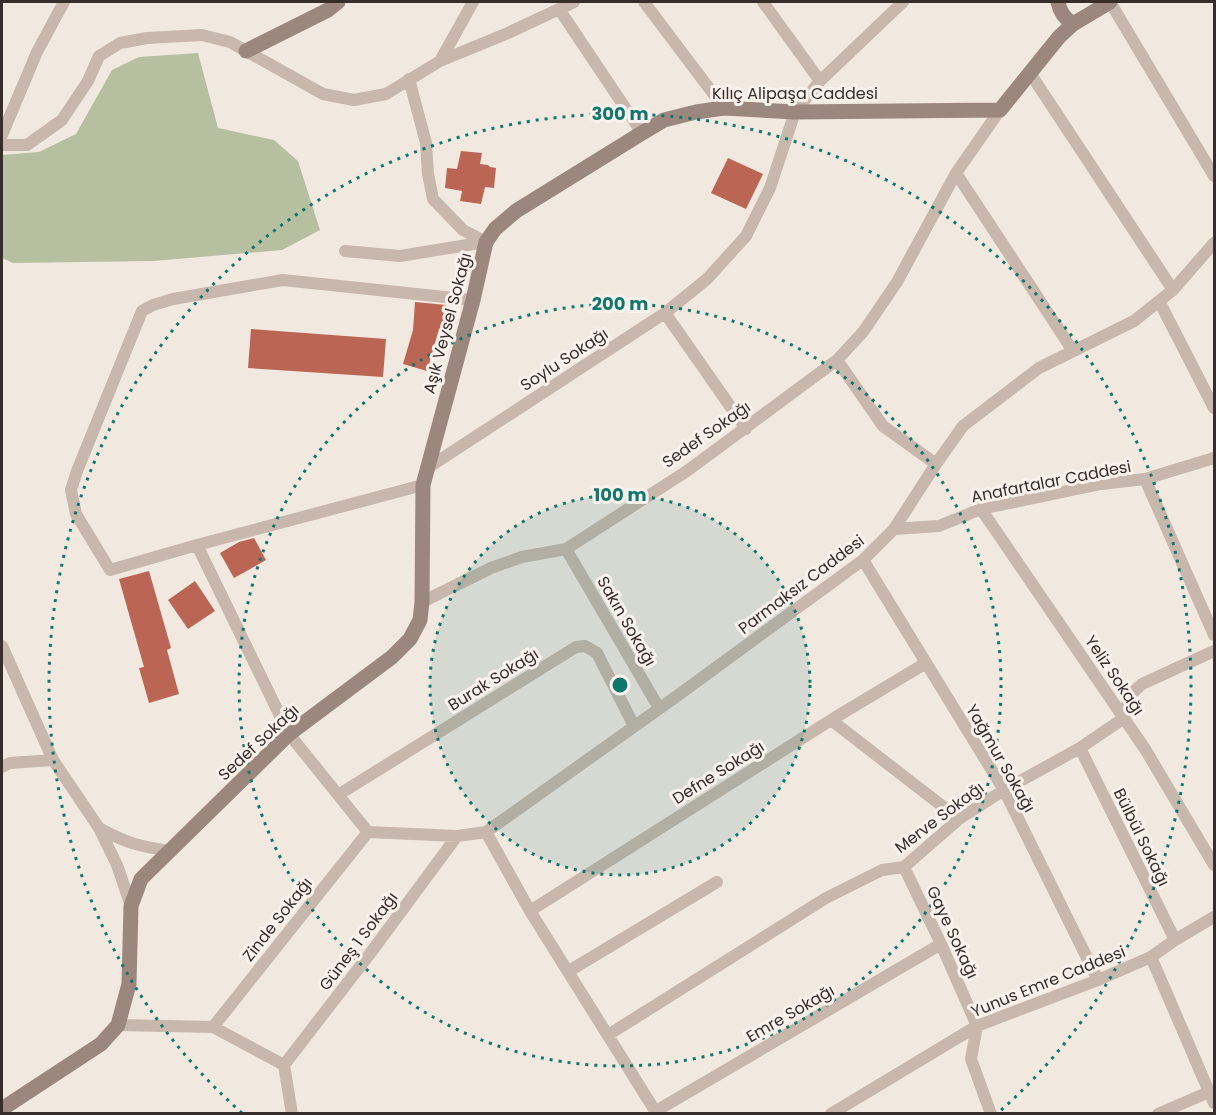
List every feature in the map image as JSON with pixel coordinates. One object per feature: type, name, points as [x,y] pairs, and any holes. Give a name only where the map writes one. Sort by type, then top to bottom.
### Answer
[{"type":"street","points":[[2,135],[37,52],[64,2]]},
{"type":"street","points":[[246,51],[328,10],[338,2]]},
{"type":"street","points":[[440,60],[472,2]]},
{"type":"street","points":[[2,145],[27,145],[62,120],[88,81],[99,56],[120,43],[147,38],[202,35],[230,42],[323,94],[354,100],[386,94],[440,60],[508,33],[574,2]]},
{"type":"street","points":[[644,2],[723,108]]},
{"type":"street","points":[[763,2],[820,81]]},
{"type":"street","points":[[795,112],[820,81],[903,2]]},
{"type":"street","points":[[1058,2],[1060,11],[1073,24]]},
{"type":"street","points":[[1110,2],[1215,176]]},
{"type":"street","name":"Sedef Sokağı","points":[[118,1025],[129,984],[131,906],[141,879],[288,734],[392,657],[410,639],[420,620],[422,602],[491,568],[522,556],[566,549],[687,471],[837,360],[863,332],[897,282],[956,173],[1000,110],[1059,36],[1094,6],[1110,2]]},
{"type":"street","points":[[559,9],[642,133]]},
{"type":"street","points":[[1030,73],[1173,290]]},
{"type":"street","name":"Aşık Veysel Sokağı","points":[[410,79],[426,143],[428,174],[433,199],[463,230],[486,242],[473,300],[423,485],[422,602]]},
{"type":"street","name":"Kılıç Alipaşa Caddesi","points":[[486,242],[495,229],[516,211],[664,120],[696,111],[723,108],[795,112],[1000,110]]},
{"type":"street","name":"Soylu Sokağı","points":[[426,469],[665,313],[706,279],[746,236],[770,188],[795,112]]},
{"type":"street","points":[[956,173],[1073,351]]},
{"type":"street","points":[[345,251],[400,256],[486,242]]},
{"type":"street","name":"Parmaksız Caddesi","points":[[486,832],[863,560],[894,529],[963,426],[1039,368],[1134,321],[1173,290],[1215,243]]},
{"type":"street","points":[[423,485],[110,570],[76,514],[71,490],[76,471],[142,311],[153,304],[283,280],[473,300]]},
{"type":"street","points":[[1159,301],[1215,408]]},
{"type":"street","points":[[665,313],[746,429]]},
{"type":"street","points":[[837,360],[883,426],[936,464]]},
{"type":"street","name":"Anafartalar Caddesi","points":[[894,529],[939,526],[981,509],[1101,484],[1145,479],[1215,458]]},
{"type":"street","points":[[1145,479],[1215,635]]},
{"type":"street","name":"Yeliz Sokağı","points":[[981,509],[1145,749],[1215,865]]},
{"type":"street","points":[[197,545],[288,734],[368,832],[457,836],[486,832],[530,911],[657,1112]]},
{"type":"street","name":"Sakın Sokağı","points":[[566,549],[659,708]]},
{"type":"street","name":"Yağmur Sokağı","points":[[863,560],[1004,790],[1098,980]]},
{"type":"street","points":[[2,646],[53,760],[99,828],[117,865],[131,906]]},
{"type":"street","name":"Burak Sokağı","points":[[338,795],[576,647],[585,646],[597,653],[634,726]]},
{"type":"street","points":[[1124,718],[1129,696],[1142,684],[1215,651]]},
{"type":"street","name":"Defne Sokağı","points":[[530,911],[831,720],[926,663]]},
{"type":"street","name":"Merve Sokağı","points":[[608,1035],[826,898],[882,870],[904,867],[959,819],[1004,790],[1080,748],[1124,718]]},
{"type":"street","points":[[831,720],[959,819]]},
{"type":"street","name":"Bülbül Sokağı","points":[[1080,748],[1175,940]]},
{"type":"street","points":[[2,767],[10,763],[53,760]]},
{"type":"street","points":[[99,828],[120,840],[146,848],[171,851]]},
{"type":"street","name":"Zinde Sokağı","points":[[213,1027],[368,832]]},
{"type":"street","name":"Güneş 1 Sokağı","points":[[284,1065],[457,836]]},
{"type":"street","name":"Gaye Sokağı","points":[[904,867],[977,1026]]},
{"type":"street","points":[[569,971],[717,882]]},
{"type":"street","name":"Yunus Emre Caddesi","points":[[831,1113],[977,1026],[1098,980],[1151,957],[1215,917]]},
{"type":"street","name":"Emre Sokağı","points":[[657,1112],[941,944]]},
{"type":"street","points":[[1151,957],[1212,1098],[1158,1113]]},
{"type":"street","points":[[2,1109],[101,1044],[118,1025]]},
{"type":"street","points":[[2,1098],[56,1064],[105,1029],[118,1025],[213,1027],[284,1065],[292,1113]]},
{"type":"street","points":[[977,1026],[970,1059],[991,1113]]},
{"type":"green space","points":[[198,53],[218,128],[274,140],[298,161],[320,230],[282,250],[153,261],[13,263],[2,258],[2,155],[39,152],[76,134],[112,70],[139,57]]},
{"type":"building","points":[[461,151],[482,153],[480,164],[496,168],[494,188],[485,187],[481,204],[460,201],[462,191],[445,188],[447,168],[457,169]]},
{"type":"building","points":[[728,158],[763,174],[746,209],[711,193]]},
{"type":"building","points":[[415,302],[446,305],[445,329],[439,329],[427,371],[403,364],[413,330]]},
{"type":"building","points":[[251,329],[386,339],[383,377],[248,368]]},
{"type":"building","points":[[254,538],[266,560],[234,578],[220,553],[239,542]]},
{"type":"building","points":[[149,571],[171,648],[167,650],[179,694],[149,703],[139,668],[144,667],[119,579]]},
{"type":"building","points":[[195,581],[215,611],[188,629],[168,600]]}]
